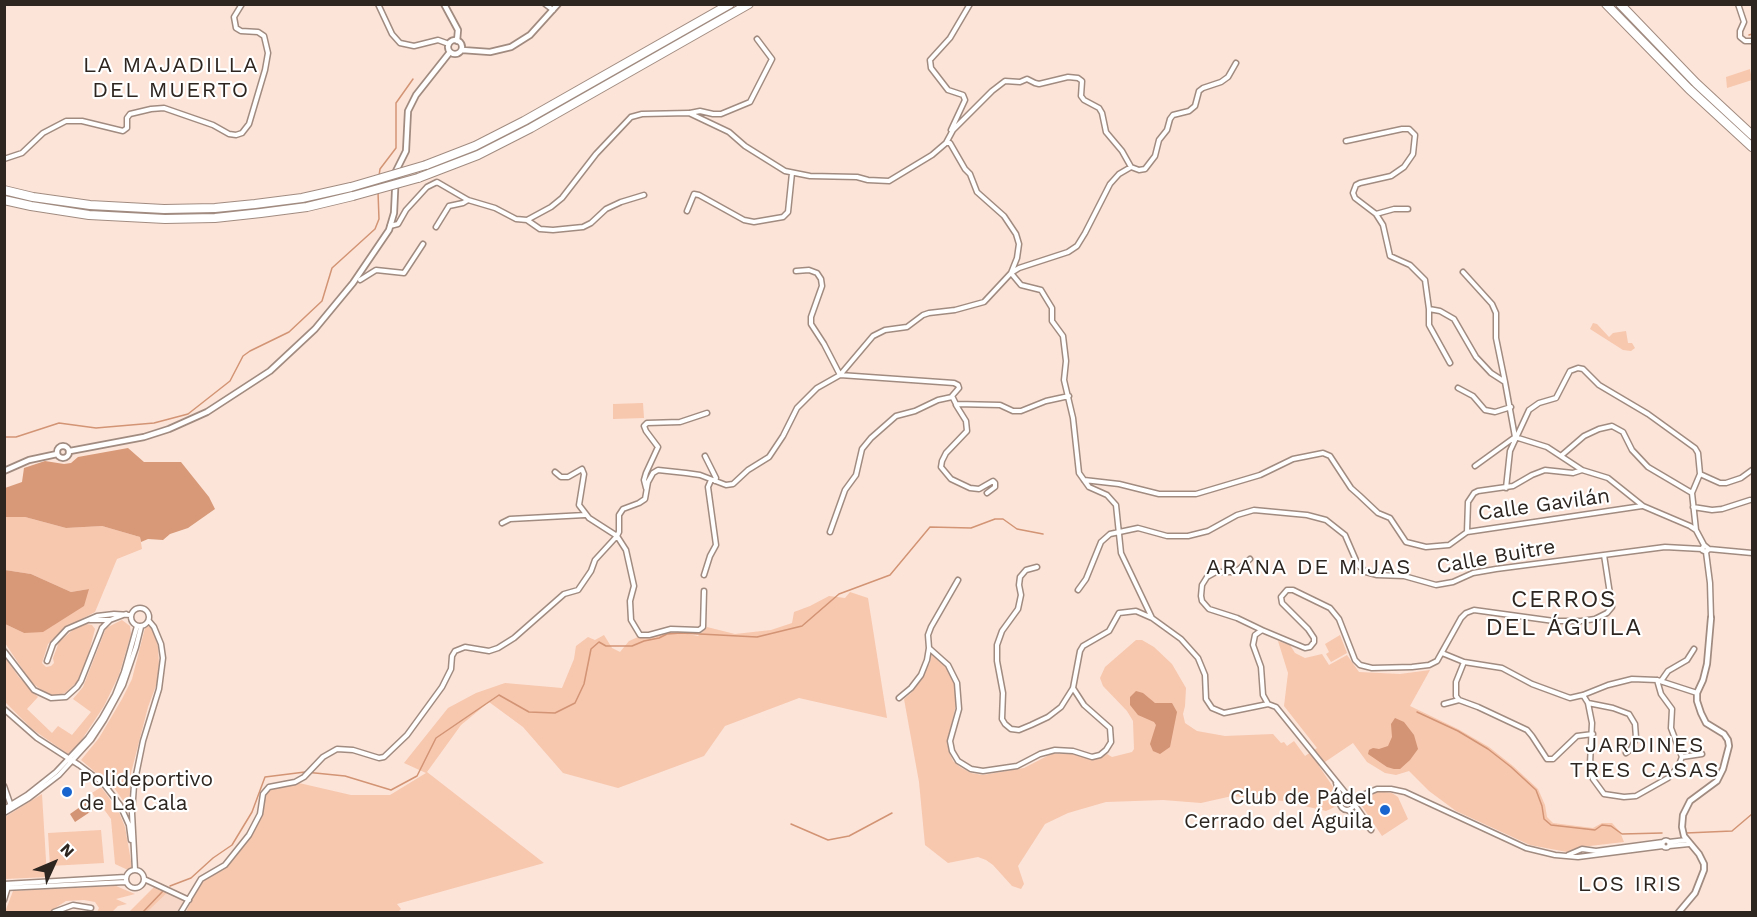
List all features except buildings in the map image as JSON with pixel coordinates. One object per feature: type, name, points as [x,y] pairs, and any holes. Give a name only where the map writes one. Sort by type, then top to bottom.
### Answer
[{"type":"highway","points":[[4,190],[90,205],[164,209],[255,204],[302,198],[351,187],[426,165],[474,146],[524,121],[730,4]]},
{"type":"highway","points":[[4,200],[89,215],[165,219],[215,218],[261,213],[307,207],[353,196],[418,178],[478,155],[531,128],[749,4]]},
{"type":"highway","points":[[1606,4],[1689,89],[1752,147]]},
{"type":"highway","points":[[1620,4],[1696,83],[1752,135]]},
{"type":"street","points":[[4,159],[22,153],[43,133],[66,121],[82,121],[123,131],[127,128],[127,118],[130,114],[151,109],[164,108],[213,125],[229,134],[242,133],[249,124],[268,53],[264,36],[258,32],[241,31],[236,28],[234,17],[242,4]]},
{"type":"street","points":[[378,4],[392,34],[400,43],[414,46],[438,40],[449,44],[457,40]]},
{"type":"street","points":[[444,4],[458,30],[457,40],[462,50]]},
{"type":"street","points":[[545,4],[553,10]]},
{"type":"street","points":[[450,52],[457,54],[462,50],[490,52],[511,47],[530,35],[558,4]]},
{"type":"street","points":[[689,113],[729,132],[745,146],[792,173],[889,181],[932,155],[946,143],[965,100],[963,95],[948,90],[931,68],[930,60],[950,38],[970,4]]},
{"type":"street","points":[[1738,4],[1744,22],[1740,37],[1745,41],[1752,41]]},
{"type":"street","points":[[528,220],[556,203],[596,154],[632,117],[642,114],[700,111],[721,114],[750,102],[772,59],[757,39]]},
{"type":"street","points":[[449,44],[450,52]]},
{"type":"street","points":[[70,451],[144,437],[207,412],[270,371],[328,315],[353,283],[390,226],[394,213],[396,171],[406,151],[408,111],[416,95],[450,52]]},
{"type":"street","points":[[949,136],[979,103],[1005,81],[1020,82],[1028,79],[1039,84],[1061,77],[1078,78],[1083,84],[1081,96],[1102,113],[1106,132],[1122,151],[1131,167],[1139,170],[1145,169],[1155,156],[1159,140],[1173,115],[1189,111],[1195,106],[1199,92],[1228,77],[1236,63]]},
{"type":"street","points":[[1346,141],[1402,129],[1409,129],[1415,135],[1413,154],[1404,167],[1391,176],[1360,183],[1353,189],[1355,198],[1376,214],[1387,235],[1390,256],[1410,265],[1425,280],[1430,325],[1450,363]]},
{"type":"street","points":[[946,143],[950,143],[982,197],[1004,216],[1016,234],[1019,244],[1011,273]]},
{"type":"street","points":[[181,912],[201,879],[225,865],[249,835],[260,814],[263,794],[269,787],[295,782],[304,777],[323,757],[337,749],[384,757],[407,735],[442,687],[451,669],[452,656],[455,651],[465,647],[489,651],[514,638],[564,594],[578,590],[595,560],[617,536],[619,515],[623,509],[645,499],[653,473],[658,470],[700,475],[726,485],[733,484],[748,470],[769,457],[797,408],[817,388],[840,375],[873,336],[879,332],[907,327],[929,313],[955,310],[984,302],[1011,273],[1019,268],[1068,252],[1077,246],[1110,184],[1119,174],[1131,167]]},
{"type":"street","points":[[687,211],[694,194],[744,220],[754,222],[783,217],[788,212],[792,173]]},
{"type":"street","points":[[390,226],[398,224],[406,210],[434,182],[440,183],[468,200],[495,208],[516,219],[528,220],[540,229],[552,231],[583,227],[613,205],[644,195]]},
{"type":"street","points":[[436,226],[449,206],[468,200]]},
{"type":"street","points":[[1376,214],[1394,209],[1408,209]]},
{"type":"street","points":[[360,280],[376,270],[404,273],[423,244]]},
{"type":"street","points":[[796,271],[809,270],[817,273],[822,279],[811,324],[825,344],[840,375]]},
{"type":"street","points":[[1463,272],[1492,304],[1496,313],[1496,338],[1515,437]]},
{"type":"street","points":[[1011,273],[1021,285],[1041,291],[1052,308],[1052,321],[1063,336],[1066,361],[1064,380],[1069,396],[1079,473],[1089,487],[1107,495],[1114,501],[1124,563],[1152,618]]},
{"type":"street","points":[[1430,309],[1440,311],[1454,319],[1476,357],[1491,373],[1505,382]]},
{"type":"street","points":[[1506,488],[1510,451],[1529,410],[1539,403],[1556,398],[1570,370],[1578,368],[1583,369],[1599,385],[1648,414],[1695,448],[1698,453],[1700,474],[1692,493],[1693,507],[1696,530],[1705,549],[1710,583],[1711,618],[1707,664],[1696,701],[1706,723],[1724,734],[1729,746],[1717,781],[1690,801],[1684,809],[1682,827],[1688,842],[1702,860],[1704,870],[1695,893],[1679,912]]},
{"type":"street","points":[[830,532],[845,490],[856,475],[862,448],[896,416],[915,411],[938,399],[952,397],[959,388],[954,383],[840,375]]},
{"type":"street","points":[[1458,388],[1473,396],[1485,410],[1495,412],[1511,407]]},
{"type":"street","points":[[956,404],[1000,405],[1014,411],[1021,411],[1046,401],[1069,396]]},
{"type":"street","points":[[952,397],[966,421],[967,431],[946,453],[941,467],[944,473],[970,488],[979,489],[993,481],[995,487],[987,493]]},
{"type":"street","points":[[647,488],[644,480],[658,447],[646,431],[644,426],[646,423],[680,422],[707,413]]},
{"type":"street","points":[[1562,455],[1584,436],[1612,426],[1623,432],[1632,450],[1648,467],[1692,493]]},
{"type":"street","points":[[1515,437],[1548,447],[1582,470],[1608,478],[1643,506],[1681,521],[1696,530]]},
{"type":"street","points":[[1475,466],[1515,437]]},
{"type":"street","points":[[57,454],[57,449],[62,446],[66,446],[70,451]]},
{"type":"street","points":[[57,454],[63,459],[69,456],[70,451]]},
{"type":"street","name":"Calle Gavilán","points":[[1083,480],[1119,484],[1159,494],[1196,494],[1260,475],[1293,459],[1323,453],[1330,456],[1360,496],[1378,513],[1390,518],[1406,542],[1426,547],[1454,543],[1467,532],[1643,506]]},
{"type":"street","points":[[4,471],[29,460],[57,454]]},
{"type":"street","points":[[704,575],[716,545],[708,487],[716,478],[705,456]]},
{"type":"street","points":[[555,472],[566,478],[580,469],[584,470],[579,505],[586,515],[617,536],[627,550],[634,586],[630,601],[631,620],[640,635],[671,629],[699,630],[705,623],[704,591]]},
{"type":"street","points":[[1467,532],[1468,502],[1474,493],[1506,488],[1545,470],[1573,473],[1582,470]]},
{"type":"street","points":[[1700,474],[1720,483],[1726,483],[1741,478],[1752,470]]},
{"type":"street","points":[[1693,507],[1722,509],[1750,500]]},
{"type":"street","name":"Calle Buitre","points":[[1118,532],[1138,528],[1167,536],[1188,536],[1208,531],[1242,513],[1260,510],[1317,517],[1333,524],[1345,535],[1358,565],[1366,572],[1377,575],[1404,576],[1436,585],[1490,570],[1665,548],[1752,553]]},
{"type":"street","points":[[502,523],[510,519],[586,515]]},
{"type":"street","points":[[1078,590],[1086,579],[1104,539],[1118,532]]},
{"type":"street","points":[[1250,559],[1232,572],[1216,572],[1207,577],[1202,585],[1201,596],[1209,609],[1237,618],[1305,648],[1312,644],[1313,634],[1282,603],[1282,594],[1290,590],[1330,608],[1343,628],[1355,660],[1363,666],[1391,668],[1429,665],[1437,661],[1458,623],[1466,613],[1474,610],[1554,621],[1595,619],[1607,613],[1612,607],[1604,555]]},
{"type":"street","points":[[1037,567],[1026,570],[1020,577],[1021,595],[1018,609],[1002,632],[998,645],[997,661],[1002,685],[1003,721],[1008,727],[1015,730],[1031,725],[1057,711],[1067,700],[1073,688],[1083,646],[1109,631],[1119,613],[1136,611],[1152,618],[1182,639],[1198,658],[1205,675],[1206,699],[1212,708],[1224,713],[1268,704],[1280,709],[1354,802],[1371,830],[1358,815],[1341,806],[1337,785],[1331,775]]},
{"type":"street","points":[[899,698],[921,675],[930,648],[928,635],[930,627],[958,580]]},
{"type":"street","points":[[131,615],[137,609],[148,612],[148,621],[154,627],[162,644],[163,658],[159,689],[143,741],[134,784],[132,813],[135,870]]},
{"type":"street","points":[[47,661],[49,651],[58,636],[67,629],[87,619],[105,614],[131,615]]},
{"type":"street","points":[[87,619],[110,620],[126,614]]},
{"type":"street","points":[[131,615],[132,621],[139,626]]},
{"type":"street","points":[[93,620],[99,633]]},
{"type":"street","points":[[4,651],[34,690],[46,697],[59,699],[71,693],[81,681],[99,633],[110,620]]},
{"type":"street","points":[[4,813],[72,760],[102,718],[127,664],[139,626],[148,621]]},
{"type":"street","points":[[1262,630],[1255,635],[1252,642],[1261,667],[1263,695],[1268,704]]},
{"type":"street","points":[[930,648],[948,665],[957,683],[959,709],[951,735],[951,746],[958,761],[971,769],[984,771],[1017,766],[1040,754],[1055,750],[1073,751],[1092,757],[1103,753],[1111,742],[1110,728],[1084,705],[1073,688]]},
{"type":"street","points":[[1659,681],[1668,672],[1687,660],[1694,650]]},
{"type":"street","points":[[1442,653],[1464,662],[1502,668],[1569,698],[1622,681],[1645,679],[1697,693]]},
{"type":"street","points":[[1459,700],[1456,696],[1456,682],[1464,662]]},
{"type":"street","points":[[1583,695],[1588,703],[1593,734],[1591,770],[1599,788],[1604,794],[1636,796],[1647,792],[1668,778],[1678,767],[1682,757],[1671,728],[1672,709],[1661,694],[1659,681]]},
{"type":"street","points":[[1444,705],[1459,700],[1527,730],[1538,744],[1544,757],[1550,760],[1577,736],[1593,734]]},
{"type":"street","points":[[1588,703],[1629,714],[1635,724],[1636,738],[1631,749],[1626,753]]},
{"type":"street","points":[[4,709],[37,738],[103,783],[120,805],[129,825],[134,854]]},
{"type":"street","points":[[1682,757],[1702,754]]},
{"type":"street","points":[[4,786],[11,807]]},
{"type":"street","points":[[1347,810],[1352,808],[1354,802],[1377,789],[1391,789],[1405,792],[1526,848],[1564,856],[1584,856],[1663,844]]},
{"type":"street","points":[[1341,799],[1348,796]]},
{"type":"street","points":[[4,808],[11,807]]},
{"type":"street","points":[[1564,856],[1582,850],[1593,851],[1663,844],[1666,848],[1669,844],[1688,842]]},
{"type":"street","points":[[1582,850],[1579,854],[1584,856]]},
{"type":"street","points":[[135,870],[141,873],[144,879],[189,900]]},
{"type":"street","points":[[126,879],[130,872],[135,870]]},
{"type":"street","points":[[126,879],[130,887],[135,888],[142,884],[144,879]]},
{"type":"street","points":[[4,900],[6,886],[126,879]]},
{"type":"street","points":[[54,912],[73,905],[92,908]]},
{"type":"shaded area","points":[[1750,69],[1752,80],[1727,88],[1726,77]]},
{"type":"shaded area","points":[[1593,323],[1597,324],[1609,337],[1613,333],[1626,331],[1628,343],[1632,343],[1635,348],[1631,351],[1623,350],[1590,329]]},
{"type":"shaded area","points":[[643,403],[644,418],[613,419],[613,404]]},
{"type":"shaded area","points":[[128,448],[144,462],[181,462],[209,497],[215,509],[188,528],[170,534],[163,540],[148,539],[141,542],[140,537],[102,526],[66,528],[25,517],[5,517],[5,488],[22,482],[24,468],[45,461],[71,463],[78,457]]},
{"type":"shaded area","points":[[5,517],[25,517],[66,528],[102,526],[140,537],[142,549],[117,559],[95,612],[63,629],[48,644],[42,663],[46,667],[54,663],[53,658],[59,642],[75,628],[87,624],[92,625],[95,629],[86,664],[77,682],[65,693],[54,696],[31,682],[5,643],[5,624],[24,633],[89,589],[71,592],[31,574],[5,570]]},
{"type":"shaded area","points":[[5,570],[31,574],[71,592],[89,589],[84,606],[43,632],[24,633],[5,624]]},
{"type":"shaded area","points":[[850,592],[868,598],[887,718],[799,698],[725,726],[704,756],[618,788],[563,773],[523,727],[489,702],[461,725],[427,772],[544,863],[397,904],[401,909],[398,912],[186,912],[205,879],[223,870],[249,840],[263,812],[264,797],[271,788],[299,783],[351,795],[390,795],[426,773],[404,763],[448,708],[476,693],[505,683],[562,688],[574,659],[576,646],[588,637],[595,640],[604,635],[612,648],[620,652],[629,641],[645,634],[667,630],[698,636],[707,627],[735,634],[771,630],[792,623],[794,612],[829,596],[845,598]]},
{"type":"shaded area","points":[[122,620],[130,626],[131,634],[119,675],[104,706],[79,744],[68,754],[32,729],[5,702],[5,656],[18,676],[38,697],[27,709],[52,733],[58,726],[72,735],[91,712],[73,699],[83,687],[106,628]]},
{"type":"shaded area","points":[[149,626],[154,632],[158,647],[157,683],[148,707],[131,773],[129,809],[115,789],[81,760],[99,738],[122,699],[132,679],[145,628]]},
{"type":"shaded area","points":[[1340,635],[1347,653],[1331,662],[1326,654],[1329,652],[1325,644]]},
{"type":"shaded area","points":[[1136,640],[1142,640],[1154,647],[1172,664],[1186,688],[1183,714],[1185,723],[1197,731],[1225,736],[1273,734],[1287,746],[1294,741],[1305,756],[1317,748],[1284,706],[1288,673],[1278,641],[1290,645],[1295,653],[1305,658],[1322,654],[1329,665],[1347,655],[1359,672],[1400,674],[1430,670],[1410,706],[1489,747],[1513,766],[1538,789],[1547,817],[1553,823],[1593,828],[1602,823],[1612,823],[1620,832],[1624,842],[1581,847],[1567,852],[1530,845],[1456,811],[1429,791],[1409,771],[1396,775],[1385,773],[1367,762],[1353,743],[1319,766],[1337,793],[1339,805],[1326,811],[1283,801],[1232,796],[1201,803],[1163,800],[1106,802],[1068,813],[1045,824],[1018,866],[1024,884],[1021,889],[1012,886],[986,860],[978,857],[948,863],[925,845],[919,782],[904,699],[921,679],[930,663],[931,655],[935,654],[947,666],[956,688],[956,705],[947,742],[949,752],[953,761],[960,767],[971,773],[983,775],[1024,768],[1051,754],[1071,753],[1090,759],[1101,758],[1107,754],[1112,757],[1132,752],[1134,749],[1133,721],[1127,711],[1103,686],[1100,678],[1105,667]]},
{"type":"shaded area","points":[[1136,691],[1143,693],[1155,703],[1172,703],[1177,712],[1170,747],[1160,754],[1153,751],[1150,744],[1156,725],[1138,715],[1130,705],[1130,697]]},
{"type":"shaded area","points":[[1395,718],[1404,722],[1414,735],[1418,749],[1400,769],[1387,767],[1368,754],[1373,748],[1388,746],[1392,737],[1391,724]]},
{"type":"shaded area","points":[[101,787],[118,810],[125,827],[132,867],[128,870],[115,864],[111,819],[92,793]]},
{"type":"shaded area","name":"Club de Pádel Cerrado del Águila","points":[[1377,791],[1392,793],[1398,797],[1408,819],[1382,836],[1358,800]]},
{"type":"shaded area","points":[[42,794],[47,877],[5,879],[5,817]]},
{"type":"shaded area","points":[[90,800],[96,808],[75,822],[70,814]]},
{"type":"shaded area","points":[[101,830],[104,863],[50,866],[48,833]]},
{"type":"shaded area","points":[[156,885],[168,892],[147,912],[120,912],[130,911]]},
{"type":"shaded area","points":[[116,886],[135,894],[116,899],[127,904],[118,906],[112,912],[97,912],[99,908],[95,902],[84,900],[66,901],[49,912],[5,912],[13,891]]},
{"type":"shaded area","points":[[168,892],[185,902],[178,912],[147,912]]},
{"type":"waterway","points":[[379,176],[380,169],[396,148],[396,103],[413,79]]},
{"type":"waterway","points":[[4,437],[16,437],[59,423],[96,428],[154,423],[188,414],[230,381],[243,356],[289,332],[322,301],[332,268],[375,229],[379,219],[378,192]]},
{"type":"waterway","points":[[170,886],[191,878],[232,845],[252,812],[265,777],[305,772],[345,776],[391,790],[417,776],[436,738],[499,695],[529,712],[555,713],[575,703],[584,684],[591,649],[599,642],[606,646],[632,646],[667,634],[681,633],[757,637],[802,626],[839,594],[890,575],[930,527],[971,528],[995,519],[1003,519],[1017,529],[1043,534]]},
{"type":"waterway","points":[[1417,712],[1458,731],[1488,749],[1511,767],[1536,790],[1544,819],[1551,825],[1595,830],[1602,825],[1611,826],[1622,834],[1662,833]]},
{"type":"waterway","points":[[791,824],[828,840],[849,836],[892,813]]},
{"type":"waterway","points":[[1686,833],[1732,831],[1752,814]]},
{"type":"waterway","points":[[143,912],[163,891]]},
{"type":"place","name":"Polideportivo de La Cala","points":[[67,792]]},
{"type":"place","name":"Club de Pádel Cerrado del Águila","points":[[1385,810]]},
{"type":"district","name":"LA MAJADILLA DEL MUERTO","points":[[171,78]]},
{"type":"district","name":"ARANA DE MIJAS","points":[[1309,568]]},
{"type":"district","name":"CERROS DEL ÁGUILA","points":[[1564,614]]},
{"type":"district","name":"JARDINES TRES CASAS","points":[[1645,758]]},
{"type":"district","name":"LOS IRIS","points":[[1630,885]]}]
